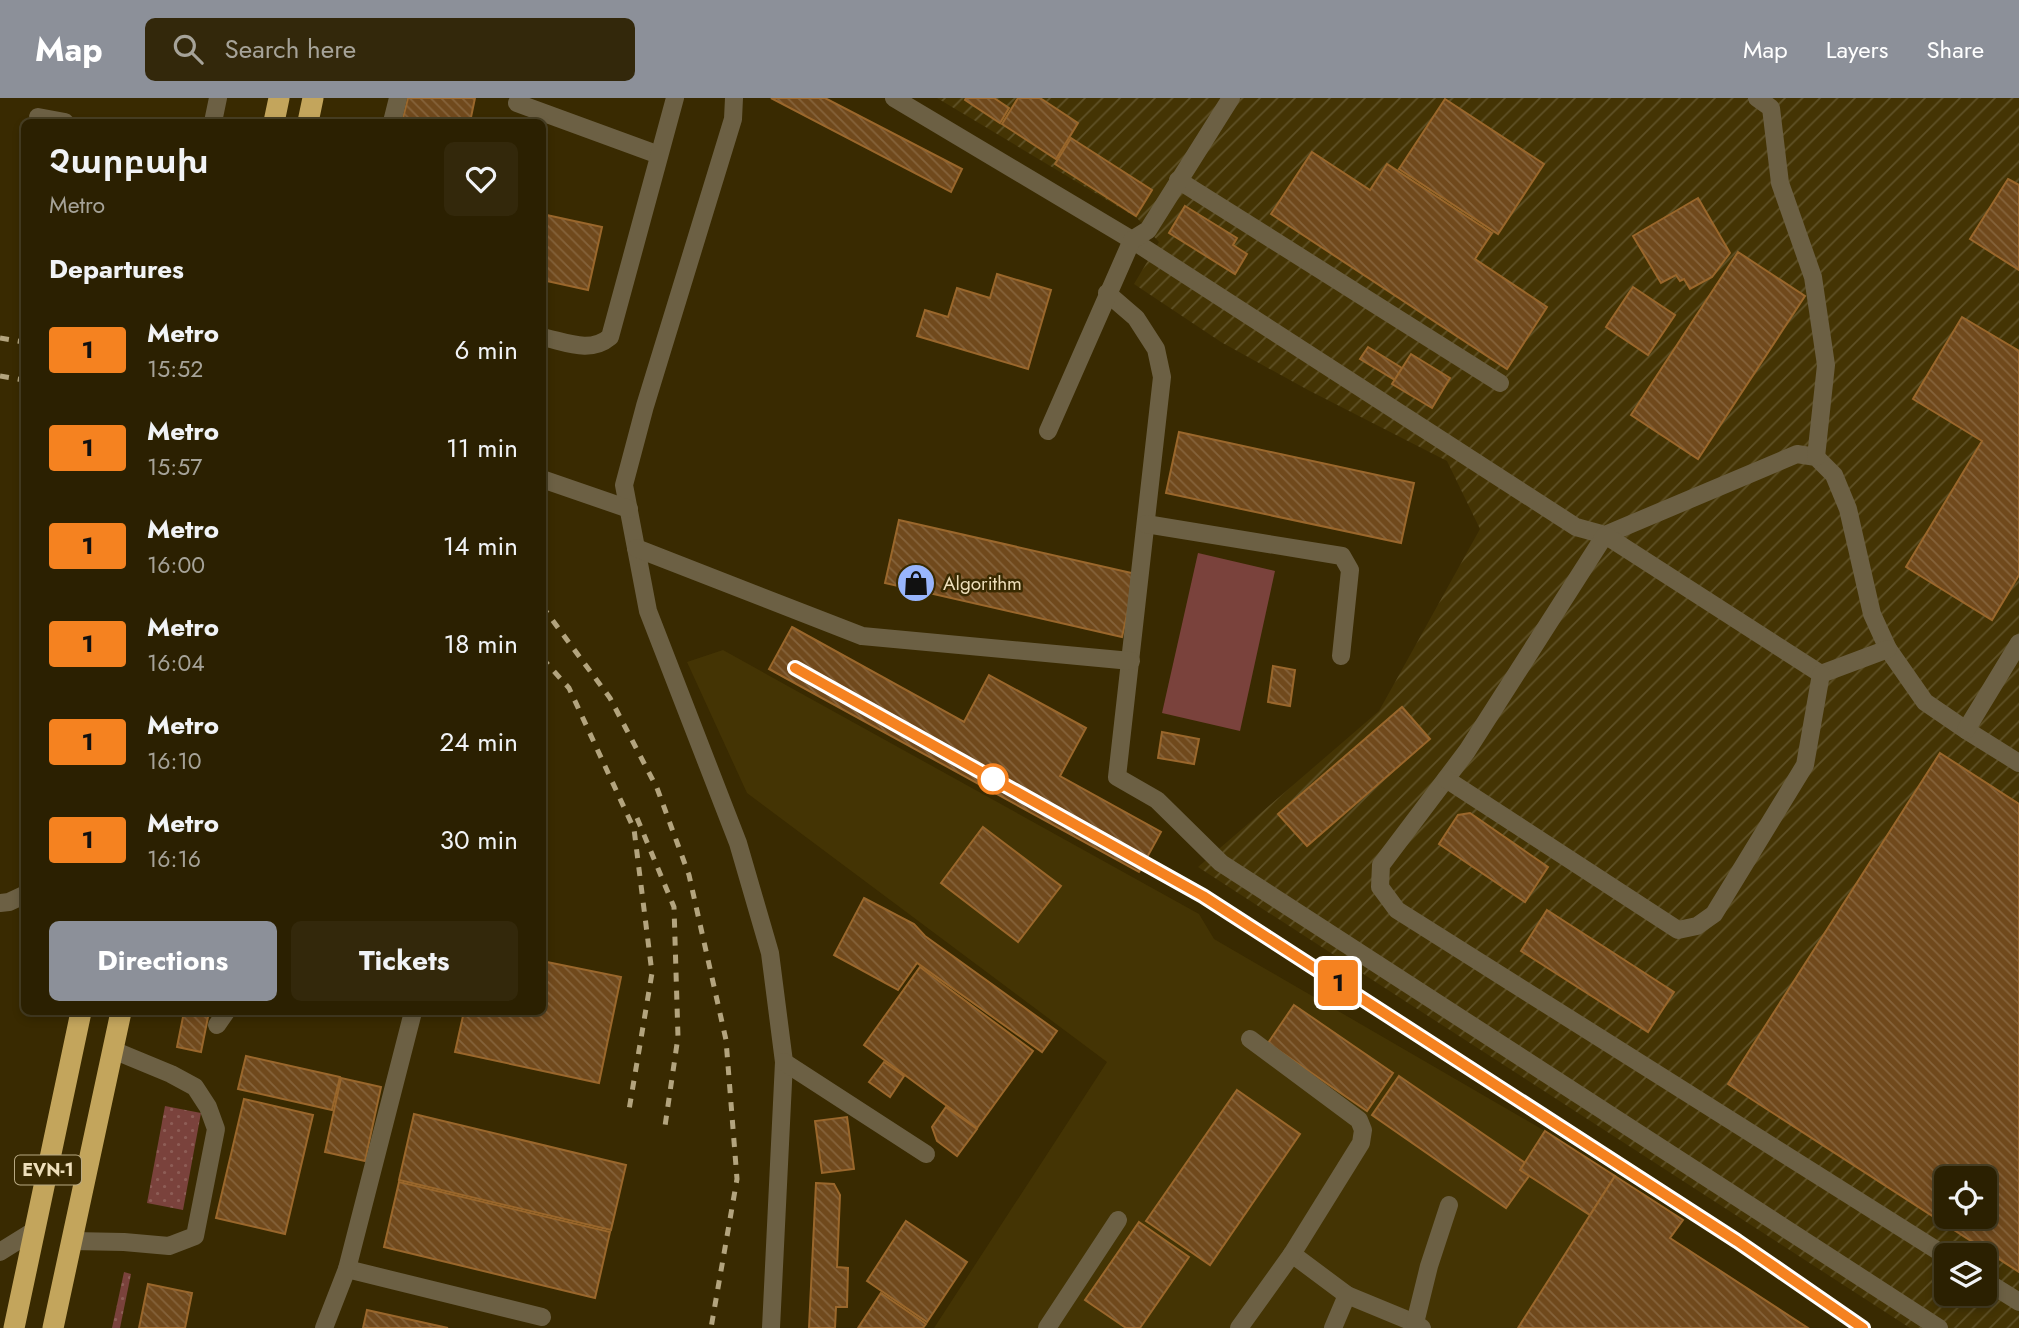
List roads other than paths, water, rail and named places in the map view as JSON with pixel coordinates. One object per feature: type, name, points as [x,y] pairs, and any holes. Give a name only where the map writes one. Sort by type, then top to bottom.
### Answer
[{"type":"highway","points":[[275,119],[279,98]]},
{"type":"highway","points":[[309,119],[313,98]]},
{"type":"highway","name":"EVN-1","points":[[14,1328],[80,1015]]},
{"type":"highway","name":"EVN-1","points":[[53,1328],[120,1015]]},
{"type":"street","points":[[214,119],[218,98]]},
{"type":"street","points":[[393,119],[398,98]]},
{"type":"street","points":[[546,338],[587,347],[601,345],[610,337],[675,98]]},
{"type":"street","points":[[734,98],[733,119],[645,407],[624,485],[648,611],[738,843],[771,953],[784,1062],[771,1328]]},
{"type":"street","points":[[894,98],[1132,240],[1576,527],[1605,535],[1821,674]]},
{"type":"street","points":[[1048,431],[1132,240],[1148,230],[1231,98]]},
{"type":"street","points":[[1757,98],[1771,108],[1780,183],[1813,277],[1826,365],[1816,457]]},
{"type":"street","points":[[517,103],[659,155]]},
{"type":"street","points":[[38,117],[49,119]]},
{"type":"street","points":[[1178,180],[1500,383]]},
{"type":"street","points":[[1107,293],[1136,318],[1156,349],[1162,377],[1118,777],[1157,800],[1221,863],[1939,1328]]},
{"type":"street","points":[[1934,1248],[1397,910],[1381,887],[1381,865],[1467,751],[1605,535],[1797,454],[1816,457],[1834,474],[1848,509],[1872,614],[1888,649],[1925,702],[2019,763]]},
{"type":"street","points":[[546,481],[629,509]]},
{"type":"street","points":[[1146,524],[1342,556],[1350,570],[1341,656]]},
{"type":"street","points":[[636,548],[862,636],[1130,662]]},
{"type":"street","points":[[1966,730],[2019,643]]},
{"type":"street","points":[[1821,674],[1888,649]]},
{"type":"street","points":[[1446,779],[1678,930],[1696,926],[1714,914],[1805,765],[1821,674]]},
{"type":"street","points":[[0,903],[21,896]]},
{"type":"street","points":[[324,1328],[347,1269],[408,1015]]},
{"type":"street","points":[[1239,1328],[1292,1254],[1361,1143],[1363,1130],[1359,1120],[1250,1039]]},
{"type":"street","points":[[72,1241],[169,1246],[195,1236],[216,1129],[208,1107],[195,1087],[113,1050]]},
{"type":"street","points":[[784,1062],[926,1154]]},
{"type":"street","points":[[1292,1254],[1347,1295],[1419,1325],[1429,1266],[1449,1205]]},
{"type":"street","points":[[1047,1328],[1118,1220]]},
{"type":"street","points":[[0,1252],[35,1230]]},
{"type":"street","points":[[347,1269],[542,1317]]},
{"type":"street","points":[[1997,1288],[2019,1301]]},
{"type":"street","points":[[1333,1328],[1347,1295]]},
{"type":"railway","points":[[0,338],[21,342]]},
{"type":"railway","points":[[0,376],[21,380]]},
{"type":"railway","points":[[546,611],[610,698],[657,788],[689,875],[726,1040],[737,1179],[711,1328]]},
{"type":"railway","points":[[546,662],[569,688],[634,829],[652,973],[628,1116]]},
{"type":"railway","points":[[795,668],[1203,896],[1737,1241],[1863,1328]]},
{"type":"railway","points":[[637,818],[674,907],[678,1037],[664,1133]]},
{"type":"metro line","name":"1","points":[[795,668],[1203,896],[1737,1241],[1863,1328]]},
{"type":"place","name":"Algorithm","points":[[916,583]]}]
